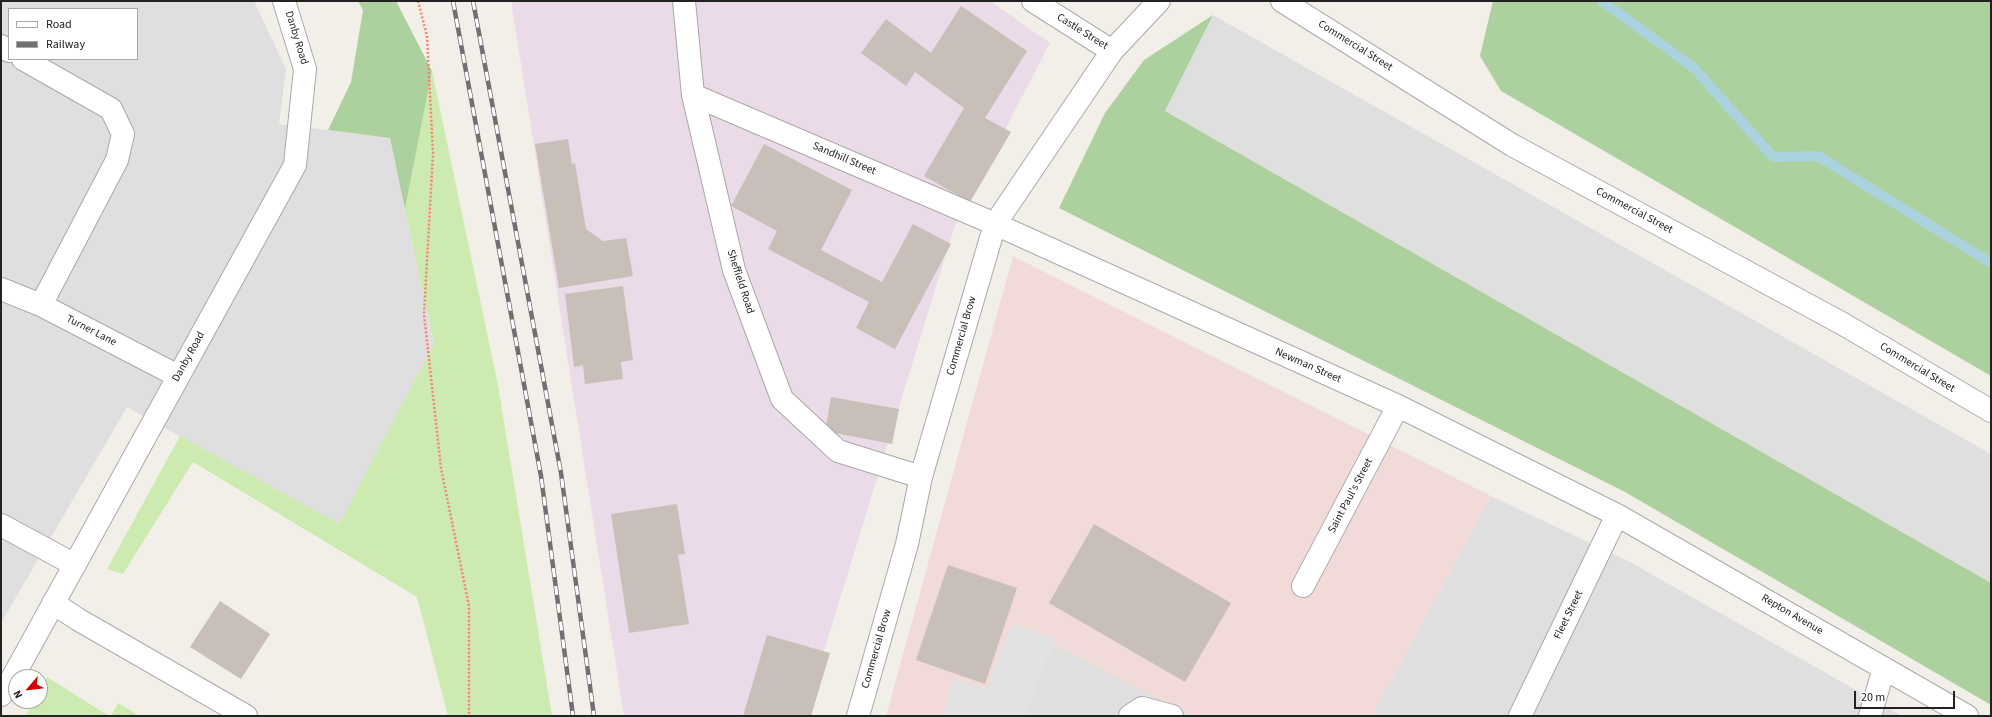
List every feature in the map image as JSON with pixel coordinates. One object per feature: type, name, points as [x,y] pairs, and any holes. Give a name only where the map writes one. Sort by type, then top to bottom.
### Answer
[{"type":"street","name":"Danby Road","points":[[2,690],[54,603],[295,165],[305,69],[284,1]]},
{"type":"street","name":"Sheffield Road","points":[[684,1],[693,95],[734,270],[782,399],[838,451],[921,477]]},
{"type":"street","name":"Castle Street","points":[[1033,1],[1112,51]]},
{"type":"street","name":"Commercial Brow","points":[[858,716],[907,544],[921,477],[995,224],[1112,51],[1159,1]]},
{"type":"street","name":"Commercial Street","points":[[1282,1],[1512,144],[1843,324],[1991,411]]},
{"type":"street","points":[[25,60],[111,109],[123,134],[117,160],[41,305]]},
{"type":"street","name":"Sandhill Street","points":[[693,95],[995,224]]},
{"type":"street","name":"Newman Street","points":[[995,224],[1398,406],[1617,514]]},
{"type":"street","name":"Turner Lane","points":[[1,289],[41,305],[178,376]]},
{"type":"street","name":"Saint Paul's Street","points":[[1303,586],[1398,406]]},
{"type":"street","name":"Repton Avenue","points":[[1617,514],[1967,716]]},
{"type":"street","name":"Fleet Street","points":[[1520,716],[1617,514]]},
{"type":"street","points":[[1,525],[75,565]]},
{"type":"street","points":[[54,603],[79,620],[246,716]]},
{"type":"street","points":[[1870,716],[1884,668]]},
{"type":"street","points":[[1130,716],[1142,708],[1172,716]]},
{"type":"path","points":[[418,1],[427,36],[433,153],[424,314],[441,468],[469,606],[469,716]]},
{"type":"shaded area","points":[[1,1],[254,1],[286,69],[279,124],[390,138],[434,344],[339,525],[127,407],[1,623]]},
{"type":"shaded area","points":[[511,1],[990,1],[1050,43],[954,228],[804,716],[624,716]]},
{"type":"shaded area","points":[[1213,15],[1991,454],[1991,583],[1165,111]]},
{"type":"shaded area","points":[[1013,256],[1491,496],[1372,716],[1194,716],[1053,644],[1014,716],[886,716]]},
{"type":"shaded area","points":[[1491,496],[1630,562],[1902,716],[1372,716]]},
{"type":"shaded area","points":[[1012,624],[1055,638],[1025,716],[943,716],[953,679],[987,688]]},
{"type":"shaded area","points":[[1053,644],[1194,716],[1014,716]]},
{"type":"green space","points":[[358,1],[396,1],[432,71],[405,209],[390,138],[328,130],[351,82],[363,10]]},
{"type":"green space","points":[[1493,1],[1991,1],[1991,376],[1501,91],[1480,56]]},
{"type":"green space","points":[[1213,15],[1165,111],[1991,583],[1991,705],[1625,492],[1059,208],[1105,113],[1144,60]]},
{"type":"green space","points":[[432,71],[498,385],[552,716],[448,716],[417,597],[193,462],[123,574],[107,569],[180,436],[339,524],[434,344],[405,209]]},
{"type":"green space","points":[[48,678],[109,716],[26,716],[30,709],[48,709]]},
{"type":"green space","points":[[118,703],[140,716],[111,716]]},
{"type":"building","points":[[961,6],[1027,51],[985,118],[1011,132],[970,202],[924,176],[964,108],[915,72],[906,86],[861,53],[886,19],[931,53]]},
{"type":"building","points":[[568,139],[572,164],[575,163],[586,229],[603,241],[626,238],[633,276],[559,288],[535,144]]},
{"type":"building","points":[[764,144],[852,190],[821,250],[882,282],[913,224],[951,244],[895,349],[856,328],[869,302],[768,249],[777,231],[731,206]]},
{"type":"building","points":[[623,286],[633,360],[621,362],[623,379],[585,384],[583,365],[574,367],[565,294]]},
{"type":"building","points":[[831,397],[899,409],[892,444],[830,432],[826,426]]},
{"type":"building","points":[[677,504],[685,554],[678,555],[689,624],[629,633],[611,514]]},
{"type":"building","points":[[1094,524],[1231,603],[1185,682],[1049,603]]},
{"type":"building","points":[[948,565],[1017,588],[985,684],[916,660]]},
{"type":"building","points":[[220,601],[270,634],[241,679],[190,647]]},
{"type":"building","points":[[767,635],[830,653],[811,716],[743,716]]},
{"type":"waterway","points":[[1602,1],[1694,68],[1773,157],[1818,156],[1991,263]]},
{"type":"railway","points":[[453,1],[541,476],[573,716]]},
{"type":"railway","points":[[473,1],[561,473],[594,716]]}]
